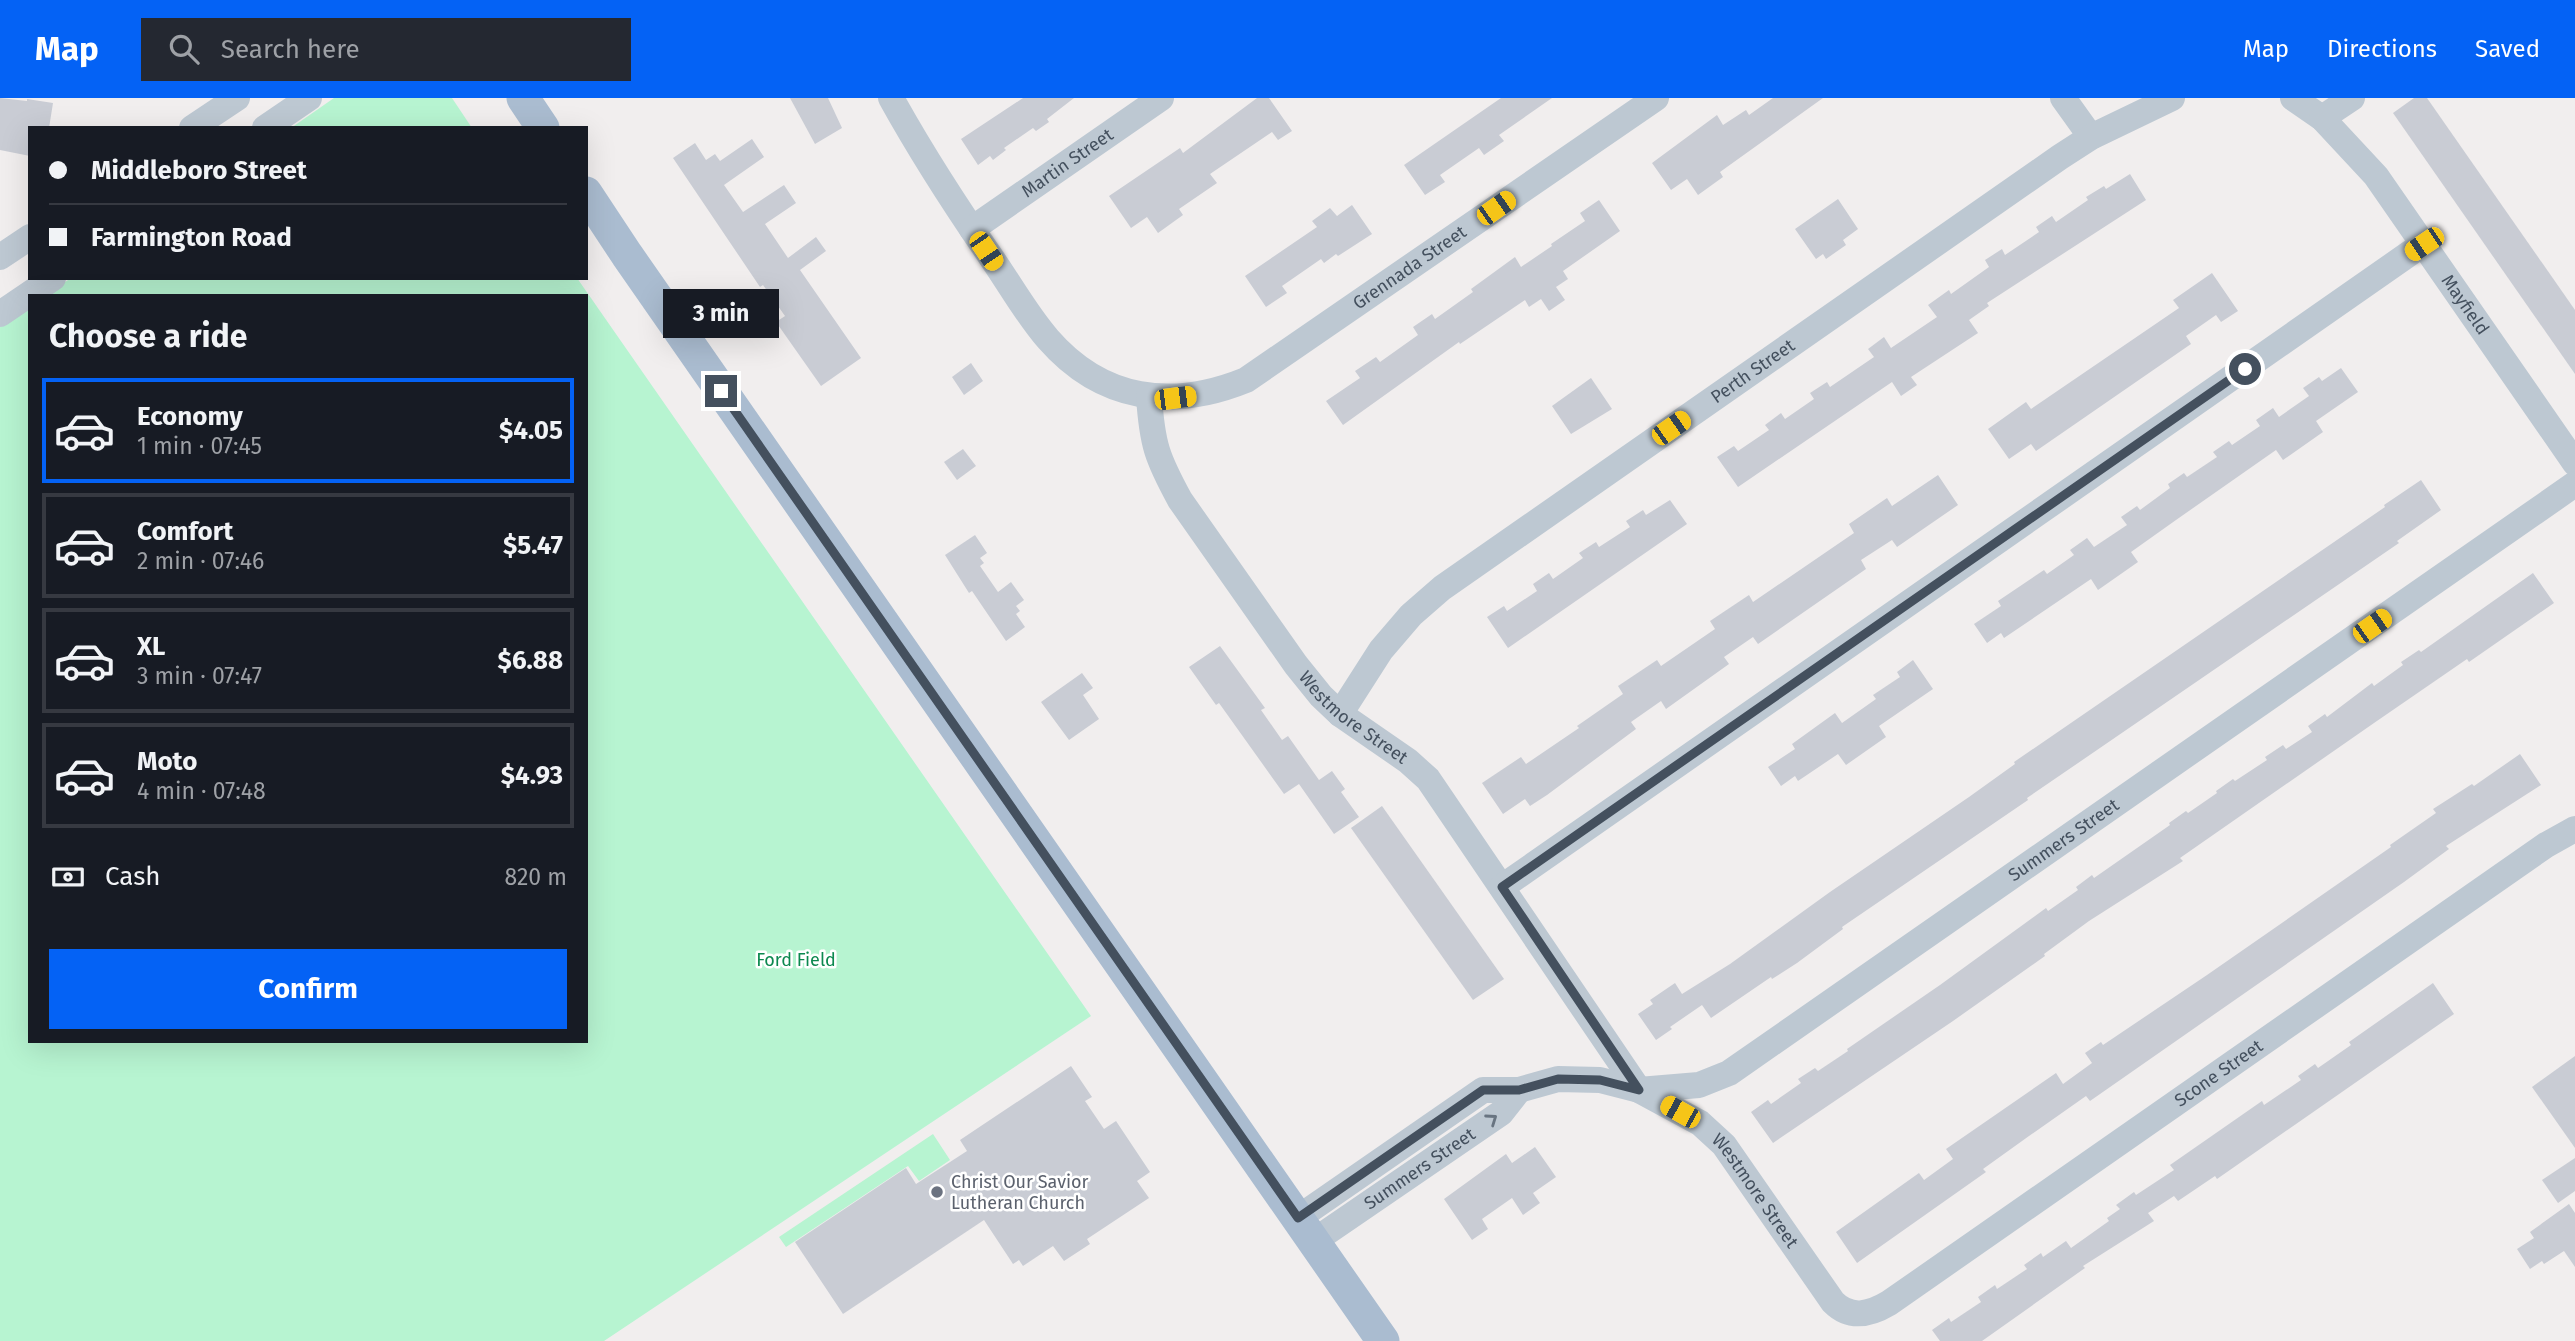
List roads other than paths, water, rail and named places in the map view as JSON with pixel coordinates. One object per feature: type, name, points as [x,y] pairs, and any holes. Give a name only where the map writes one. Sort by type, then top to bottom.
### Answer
[{"type":"main road","points":[[523,98],[542,126]]},
{"type":"main road","points":[[588,197],[1383,1341]]},
{"type":"street","points":[[195,126],[237,98]]},
{"type":"street","points":[[268,126],[309,98]]},
{"type":"street","points":[[891,98],[972,229],[1046,337],[1082,370],[1125,391],[1149,396]]},
{"type":"street","name":"Martin Street","points":[[972,229],[1161,98]]},
{"type":"street","name":"Grennada Street","points":[[1149,396],[1175,398],[1200,395],[1246,380],[1656,98]]},
{"type":"street","points":[[2063,98],[2091,137]]},
{"type":"street","name":"Perth Street","points":[[1340,714],[1381,650],[1410,615],[1442,588],[2091,137],[2172,98]]},
{"type":"street","points":[[2293,98],[2322,118],[2352,98]]},
{"type":"street","name":"Mayfield","points":[[2322,118],[2376,176],[2575,463]]},
{"type":"street","points":[[0,257],[28,238]]},
{"type":"street","points":[[1502,887],[2424,244]]},
{"type":"street","points":[[29,294],[50,280]]},
{"type":"street","points":[[0,314],[28,295]]},
{"type":"street","name":"Westmore Street","points":[[1149,396],[1151,430],[1157,456],[1180,500],[1296,665],[1321,696],[1340,714],[1408,761],[1428,779],[1639,1090],[1700,1123],[1724,1145],[1833,1302],[1842,1311],[1859,1314]]},
{"type":"street","name":"Summers Street","points":[[1306,1230],[1483,1090],[1519,1090],[1558,1079],[1600,1080],[1639,1090],[1699,1085],[1728,1073],[2575,484]]},
{"type":"street","name":"Scone Street","points":[[1859,1314],[1876,1311],[1889,1303],[2546,845],[2575,830]]},
{"type":"place","name":"Christ Our Savior Lutheran Church","points":[[937,1192]]},
{"type":"park label","name":"Ford Field","points":[[796,960]]}]
